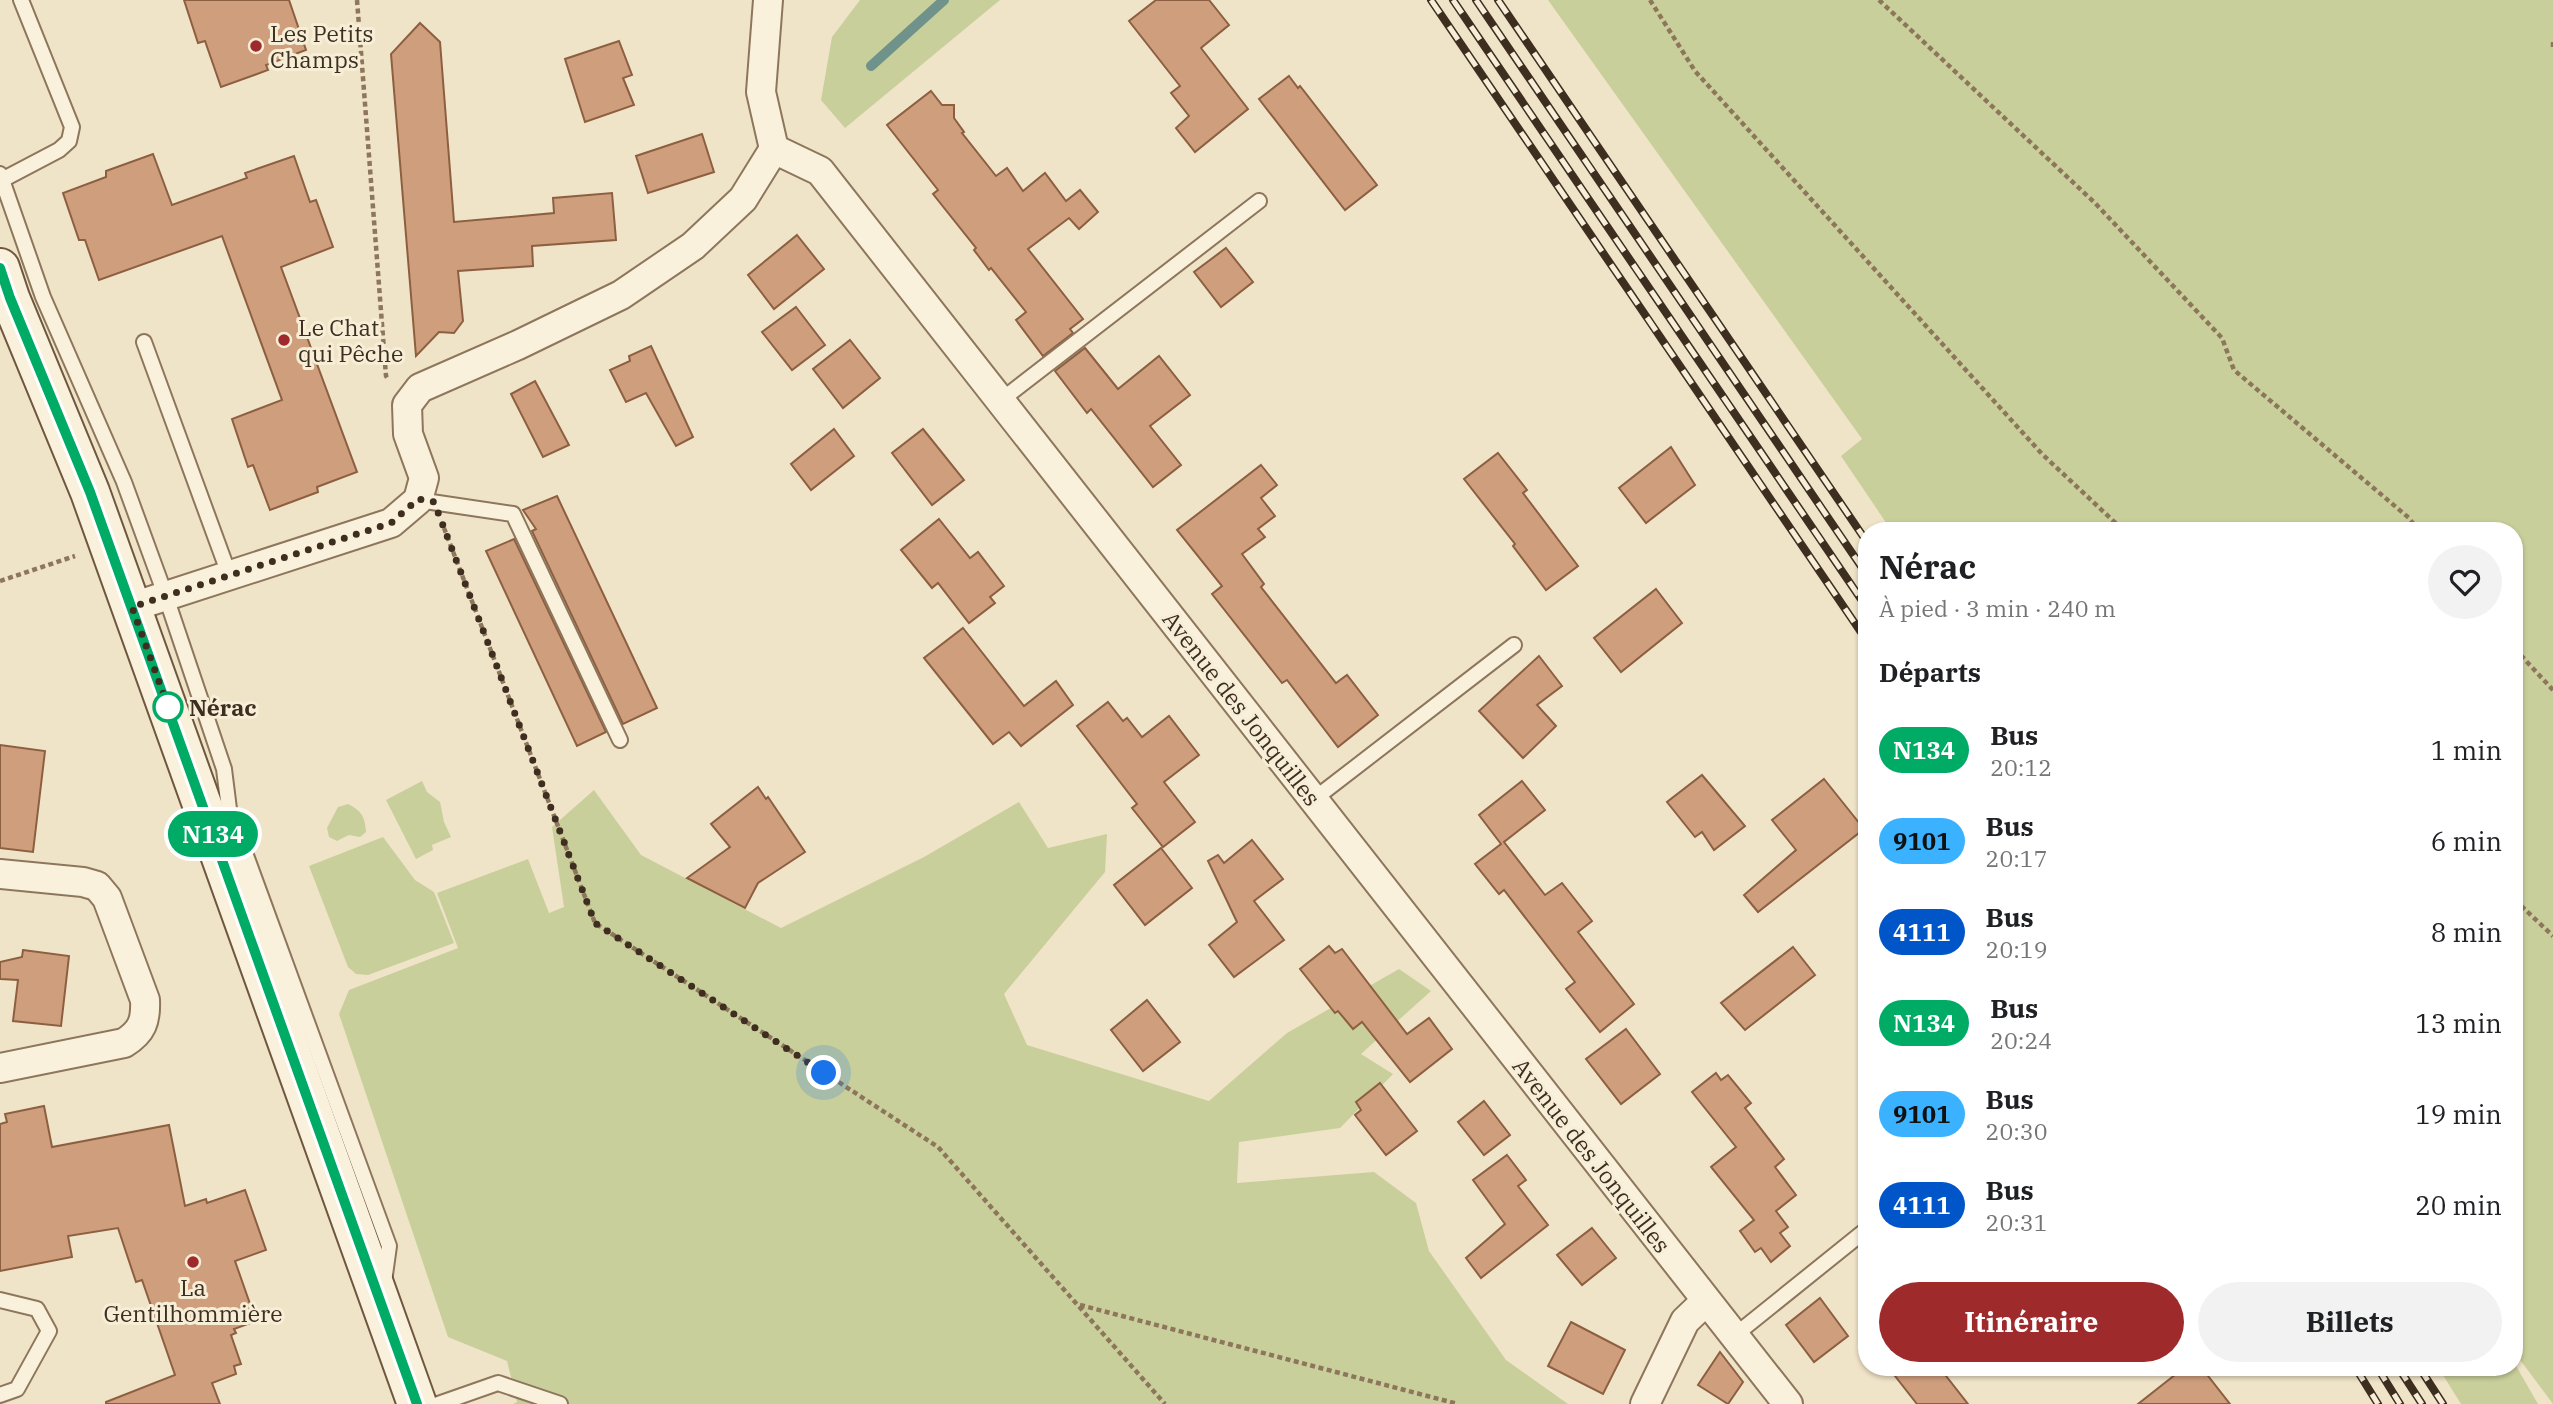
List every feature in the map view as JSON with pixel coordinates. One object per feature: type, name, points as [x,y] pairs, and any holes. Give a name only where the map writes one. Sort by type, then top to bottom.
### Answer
[{"type":"main road","points":[[0,268],[109,545],[149,602],[381,1304],[417,1404]]},
{"type":"street","points":[[149,602],[391,523],[426,501],[424,478],[408,434],[407,405],[420,388],[621,296],[693,246],[743,199],[774,149],[761,92],[768,0]]},
{"type":"street","name":"Avenue des Jonquilles","points":[[774,149],[820,171],[1788,1404]]},
{"type":"street","points":[[0,873],[83,882],[97,886],[107,898],[112,910],[145,1000],[146,1017],[139,1034],[124,1043],[0,1068]]},
{"type":"street","points":[[1645,1404],[1685,1321],[1706,1301]]},
{"type":"lane","points":[[21,0],[72,127],[69,141],[59,150],[17,174],[1,178],[43,298],[124,482],[149,602]]},
{"type":"lane","points":[[1000,401],[1259,201]]},
{"type":"lane","points":[[144,342],[230,577]]},
{"type":"lane","points":[[426,501],[513,514],[620,740]]},
{"type":"lane","points":[[1313,800],[1514,645]]},
{"type":"lane","points":[[1734,1336],[1858,1236]]},
{"type":"lane","points":[[0,1300],[37,1309],[49,1331],[17,1389],[0,1395]]},
{"type":"lane","points":[[438,1404],[498,1383],[560,1404]]},
{"type":"path","points":[[357,0],[386,376],[407,405]]},
{"type":"path","points":[[1650,0],[1695,71],[2042,454],[2114,522]]},
{"type":"path","points":[[1879,0],[2095,203],[2222,338],[2234,370],[2412,522]]},
{"type":"path","points":[[2553,42],[2553,49]]},
{"type":"path","points":[[426,501],[595,923],[938,1147],[1165,1404]]},
{"type":"path","points":[[0,581],[109,545]]},
{"type":"path","points":[[2523,658],[2553,690]]},
{"type":"path","points":[[2523,908],[2553,936]]},
{"type":"path","points":[[1077,1305],[1458,1404]]},
{"type":"green space","points":[[860,0],[1000,0],[845,128],[821,100],[832,37]]},
{"type":"green space","points":[[1548,0],[2553,0],[2553,1404],[2523,1364],[2523,522],[1886,522],[1841,456],[1862,439]]},
{"type":"green space","points":[[422,781],[427,792],[440,802],[444,822],[451,837],[432,845],[433,850],[416,859],[386,800]]},
{"type":"green space","points":[[594,790],[641,855],[781,928],[924,857],[1019,802],[1048,848],[1107,834],[1105,872],[1004,994],[1027,1045],[1209,1101],[1287,1033],[1399,969],[1431,991],[1361,1054],[1393,1074],[1340,1128],[1239,1142],[1237,1183],[1374,1172],[1416,1203],[1429,1251],[1506,1360],[1568,1404],[513,1404],[517,1402],[507,1361],[448,1337],[339,1014],[349,990],[458,948],[437,893],[528,859],[549,913],[564,907],[552,827]]},
{"type":"green space","points":[[348,804],[362,815],[366,832],[360,837],[349,835],[337,841],[329,837],[327,828],[338,807]]},
{"type":"green space","points":[[383,837],[415,880],[434,892],[454,943],[368,975],[356,974],[348,967],[309,866]]},
{"type":"green space","points":[[2444,1376],[2522,1376],[2538,1404],[2461,1404]]},
{"type":"building","name":"Les Petits Champs","points":[[184,0],[289,0],[306,50],[266,65],[268,70],[221,87],[205,41],[198,43]]},
{"type":"building","points":[[1156,0],[1209,0],[1229,25],[1201,48],[1248,109],[1195,152],[1176,128],[1189,116],[1171,93],[1180,86],[1129,21]]},
{"type":"building","points":[[420,23],[440,42],[454,222],[554,213],[553,198],[612,193],[616,240],[532,246],[533,266],[458,271],[463,321],[454,333],[439,332],[416,356],[391,54]]},
{"type":"building","points":[[619,41],[632,75],[623,78],[634,105],[585,122],[565,59]]},
{"type":"building","points":[[1289,76],[1298,88],[1300,86],[1377,185],[1345,210],[1259,99]]},
{"type":"building","points":[[931,91],[942,105],[954,105],[954,118],[964,132],[962,133],[996,176],[1007,168],[1023,191],[1045,173],[1066,201],[1080,190],[1098,212],[1079,229],[1069,218],[1028,249],[1083,319],[1070,329],[1073,333],[1043,356],[1016,320],[1026,312],[974,250],[976,248],[933,194],[938,190],[887,125]]},
{"type":"building","points":[[702,134],[714,172],[648,193],[636,156]]},
{"type":"building","name":"Le Chat qui Pêche","points":[[153,154],[172,205],[247,178],[245,173],[294,156],[310,202],[316,200],[333,247],[281,267],[357,472],[317,487],[318,492],[270,510],[253,465],[248,467],[232,419],[282,400],[222,236],[99,280],[85,240],[79,240],[63,193],[106,177],[106,171]]},
{"type":"building","points":[[797,235],[824,269],[774,309],[748,275]]},
{"type":"building","points":[[1226,248],[1253,282],[1221,307],[1194,272]]},
{"type":"building","points":[[796,307],[825,345],[792,370],[762,332]]},
{"type":"building","points":[[850,340],[880,378],[843,408],[813,369]]},
{"type":"building","points":[[651,346],[693,437],[676,446],[646,393],[626,402],[610,370],[630,361],[629,356]]},
{"type":"building","points":[[1085,348],[1118,389],[1159,356],[1190,395],[1150,426],[1181,465],[1153,487],[1091,409],[1087,413],[1055,371]]},
{"type":"building","points":[[535,381],[569,445],[543,457],[511,394]]},
{"type":"building","points":[[834,429],[854,456],[811,490],[791,464]]},
{"type":"building","points":[[923,429],[964,480],[932,505],[892,453]]},
{"type":"building","points":[[1671,447],[1695,485],[1646,523],[1619,488]]},
{"type":"building","points":[[1498,453],[1527,490],[1523,493],[1578,566],[1546,590],[1513,546],[1515,544],[1464,479]]},
{"type":"building","points":[[1261,465],[1277,485],[1261,498],[1275,516],[1258,529],[1265,537],[1242,554],[1264,584],[1261,587],[1336,683],[1347,675],[1378,715],[1338,747],[1287,680],[1282,683],[1212,594],[1222,586],[1177,530]]},
{"type":"building","points":[[557,496],[657,708],[623,724],[532,531],[536,529],[523,510]]},
{"type":"building","points":[[939,519],[970,558],[978,552],[1004,586],[990,597],[995,603],[969,623],[938,583],[932,588],[901,550]]},
{"type":"building","points":[[514,539],[606,732],[577,746],[486,551]]},
{"type":"building","points":[[1656,589],[1682,623],[1621,672],[1594,638]]},
{"type":"building","points":[[963,628],[1024,706],[1056,681],[1073,705],[1021,746],[1009,732],[993,744],[924,658]]},
{"type":"building","points":[[1539,656],[1562,686],[1537,705],[1556,726],[1523,758],[1479,711]]},
{"type":"building","points":[[1108,702],[1123,721],[1127,718],[1142,737],[1169,716],[1199,755],[1164,782],[1195,822],[1163,847],[1132,808],[1137,804],[1077,726]]},
{"type":"building","points":[[0,745],[45,751],[33,852],[0,848]]},
{"type":"building","points":[[1702,775],[1745,826],[1714,850],[1702,832],[1695,837],[1667,802]]},
{"type":"building","points":[[1824,779],[1858,822],[1858,834],[1758,912],[1744,895],[1796,850],[1772,820]]},
{"type":"building","points":[[1522,781],[1545,810],[1504,842],[1545,895],[1562,883],[1592,921],[1578,932],[1634,1004],[1600,1032],[1566,989],[1575,982],[1504,890],[1499,894],[1475,864],[1501,844],[1479,815]]},
{"type":"building","points":[[758,787],[766,799],[768,797],[805,852],[758,883],[745,908],[687,878],[730,847],[711,824]]},
{"type":"building","points":[[1252,840],[1283,879],[1254,901],[1284,940],[1234,977],[1209,945],[1237,922],[1208,861],[1218,855],[1224,863]]},
{"type":"building","points":[[1161,848],[1192,888],[1145,925],[1114,885]]},
{"type":"building","points":[[1329,946],[1335,953],[1342,949],[1407,1034],[1429,1018],[1452,1049],[1410,1082],[1362,1022],[1353,1029],[1338,1011],[1335,1013],[1300,969]]},
{"type":"building","points":[[1793,947],[1815,975],[1745,1030],[1721,1003]]},
{"type":"building","points":[[23,950],[69,956],[61,1026],[13,1021],[18,980],[0,979],[0,962],[22,957]]},
{"type":"building","points":[[1147,1000],[1180,1042],[1143,1071],[1111,1030]]},
{"type":"building","points":[[1626,1029],[1660,1074],[1621,1104],[1586,1059]]},
{"type":"building","points":[[1716,1073],[1721,1080],[1728,1075],[1751,1103],[1745,1108],[1784,1159],[1775,1167],[1796,1195],[1776,1211],[1788,1227],[1780,1233],[1790,1246],[1771,1262],[1761,1248],[1755,1252],[1740,1231],[1754,1220],[1711,1167],[1736,1147],[1692,1092]]},
{"type":"building","points":[[1380,1083],[1417,1131],[1386,1155],[1355,1115],[1361,1110],[1356,1102]]},
{"type":"building","points":[[1484,1101],[1510,1135],[1484,1155],[1458,1122]]},
{"type":"building","name":"La Gentilhommière","points":[[44,1106],[52,1147],[169,1125],[185,1206],[206,1199],[207,1203],[245,1190],[266,1250],[235,1261],[256,1321],[234,1329],[236,1333],[231,1335],[241,1364],[234,1366],[236,1374],[212,1383],[220,1404],[106,1404],[175,1375],[142,1280],[136,1282],[118,1228],[68,1236],[72,1257],[0,1271],[0,1124],[7,1122],[5,1114]]},
{"type":"building","points":[[1507,1155],[1526,1180],[1518,1186],[1548,1225],[1481,1278],[1466,1258],[1505,1224],[1473,1180]]},
{"type":"building","points":[[1592,1228],[1616,1258],[1582,1285],[1557,1255]]},
{"type":"building","points":[[1820,1298],[1848,1336],[1814,1362],[1786,1325]]},
{"type":"building","points":[[1571,1322],[1625,1350],[1603,1394],[1548,1366]]},
{"type":"building","points":[[1720,1352],[1743,1382],[1728,1404],[1698,1385]]},
{"type":"building","points":[[1895,1376],[1946,1376],[1968,1404],[1917,1404]]},
{"type":"building","points":[[2174,1376],[2208,1376],[2230,1404],[2138,1404]]},
{"type":"waterway","points":[[871,66],[944,0]]},
{"type":"railway","points":[[1431,0],[1858,628]]},
{"type":"railway","points":[[1453,0],[1858,595]]},
{"type":"railway","points":[[1476,0],[1858,562]]},
{"type":"railway","points":[[1498,0],[1858,529]]},
{"type":"railway","points":[[2361,1376],[2378,1404]]},
{"type":"railway","points":[[2383,1376],[2400,1404]]},
{"type":"railway","points":[[2404,1376],[2422,1404]]},
{"type":"railway","points":[[2425,1376],[2443,1404]]},
{"type":"bus line","name":"N134","points":[[0,268],[103,527],[417,1404]]},
{"type":"place","name":"Les Petits Champs","points":[[256,46]]},
{"type":"place","name":"Le Chat qui Pêche","points":[[284,340]]},
{"type":"place","name":"Nérac","points":[[168,707]]},
{"type":"place","name":"La Gentilhommière","points":[[193,1262]]},
{"type":"route","points":[[168,707],[170,712],[132,607],[216,582],[391,523],[418,499],[434,502],[595,923],[824,1073]]}]
